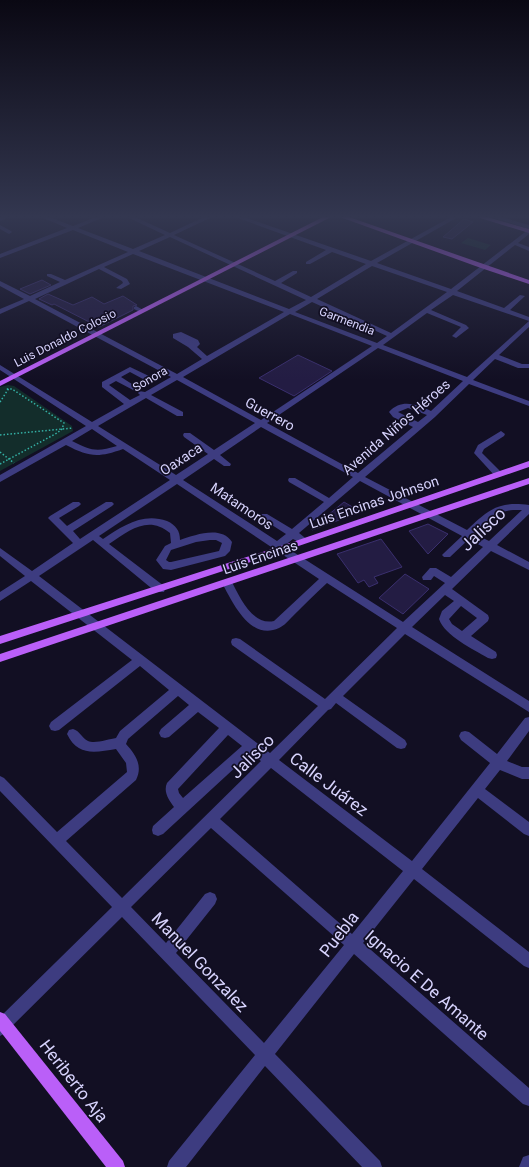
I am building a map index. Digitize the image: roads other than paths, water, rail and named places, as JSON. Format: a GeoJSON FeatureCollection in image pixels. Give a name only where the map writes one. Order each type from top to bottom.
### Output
{"type":"FeatureCollection","features":[{"type":"Feature","properties":{"kind":"main road","name":"Luis Donaldo Colosio"},"geometry":{"type":"LineString","coordinates":[[2,387],[15,376],[96,335],[139,310],[220,271]]}},
{"type":"Feature","properties":{"kind":"main road"},"geometry":{"type":"LineString","coordinates":[[497,271],[529,282]]}},
{"type":"Feature","properties":{"kind":"main road","name":"Luis Encinas Johnson"},"geometry":{"type":"LineString","coordinates":[[0,640],[82,615],[529,464]]}},
{"type":"Feature","properties":{"kind":"main road","name":"Luis Encinas"},"geometry":{"type":"LineString","coordinates":[[0,658],[529,481]]}},
{"type":"Feature","properties":{"kind":"main road","name":"Heriberto Aja"},"geometry":{"type":"LineString","coordinates":[[1,1024],[117,1167]]}},
{"type":"Feature","properties":{"kind":"street"},"geometry":{"type":"LineString","coordinates":[[0,312],[89,271]]}},
{"type":"Feature","properties":{"kind":"street"},"geometry":{"type":"LineString","coordinates":[[108,271],[125,280],[127,284],[119,288]]}},
{"type":"Feature","properties":{"kind":"street","name":"Garmendia"},"geometry":{"type":"LineString","coordinates":[[189,271],[529,404]]}},
{"type":"Feature","properties":{"kind":"street"},"geometry":{"type":"LineString","coordinates":[[250,271],[392,336]]}},
{"type":"Feature","properties":{"kind":"street","name":"Sonora"},"geometry":{"type":"LineString","coordinates":[[0,479],[291,312],[359,271]]}},
{"type":"Feature","properties":{"kind":"street"},"geometry":{"type":"LineString","coordinates":[[393,271],[529,319]]}},
{"type":"Feature","properties":{"kind":"street","name":"Oaxaca"},"geometry":{"type":"LineString","coordinates":[[0,597],[392,336],[477,271]]}},
{"type":"Feature","properties":{"kind":"street"},"geometry":{"type":"LineString","coordinates":[[276,283],[295,272]]}},
{"type":"Feature","properties":{"kind":"street"},"geometry":{"type":"LineString","coordinates":[[49,275],[65,282]]}},
{"type":"Feature","properties":{"kind":"street","name":"Guerrero"},"geometry":{"type":"LineString","coordinates":[[0,283],[177,377],[410,505],[529,566]]}},
{"type":"Feature","properties":{"kind":"street"},"geometry":{"type":"LineString","coordinates":[[504,311],[522,296]]}},
{"type":"Feature","properties":{"kind":"street"},"geometry":{"type":"LineString","coordinates":[[427,311],[464,326],[465,328],[456,336]]}},
{"type":"Feature","properties":{"kind":"street","name":"Avenida Niños Héroes"},"geometry":{"type":"LineString","coordinates":[[279,548],[293,534],[432,415],[529,323]]}},
{"type":"Feature","properties":{"kind":"street"},"geometry":{"type":"LineString","coordinates":[[193,348],[206,360]]}},
{"type":"Feature","properties":{"kind":"street"},"geometry":{"type":"LineString","coordinates":[[494,356],[521,366],[529,366]]}},
{"type":"Feature","properties":{"kind":"street","name":"Matamoros"},"geometry":{"type":"LineString","coordinates":[[0,367],[235,517],[296,559],[529,707]]}},
{"type":"Feature","properties":{"kind":"street"},"geometry":{"type":"LineString","coordinates":[[130,404],[105,385],[128,370],[133,370],[148,379],[135,389]]}},
{"type":"Feature","properties":{"kind":"street"},"geometry":{"type":"LineString","coordinates":[[115,378],[180,414]]}},
{"type":"Feature","properties":{"kind":"street"},"geometry":{"type":"LineString","coordinates":[[419,426],[396,415],[393,412],[400,406],[409,404],[432,415]]}},
{"type":"Feature","properties":{"kind":"street"},"geometry":{"type":"LineString","coordinates":[[498,474],[478,453],[481,447],[501,434]]}},
{"type":"Feature","properties":{"kind":"street"},"geometry":{"type":"LineString","coordinates":[[187,435],[227,464]]}},
{"type":"Feature","properties":{"kind":"street"},"geometry":{"type":"LineString","coordinates":[[66,441],[89,453],[102,454],[124,446]]}},
{"type":"Feature","properties":{"kind":"street"},"geometry":{"type":"LineString","coordinates":[[292,480],[330,502]]}},
{"type":"Feature","properties":{"kind":"street"},"geometry":{"type":"LineString","coordinates":[[76,504],[53,518],[79,543]]}},
{"type":"Feature","properties":{"kind":"street"},"geometry":{"type":"LineString","coordinates":[[66,531],[109,504]]}},
{"type":"Feature","properties":{"kind":"street"},"geometry":{"type":"LineString","coordinates":[[447,555],[496,509],[509,506],[527,514]]}},
{"type":"Feature","properties":{"kind":"street","name":"Jalisco"},"geometry":{"type":"LineString","coordinates":[[1,1024],[123,908],[405,627],[490,546],[527,514]]}},
{"type":"Feature","properties":{"kind":"street"},"geometry":{"type":"LineString","coordinates":[[264,516],[304,541]]}},
{"type":"Feature","properties":{"kind":"street"},"geometry":{"type":"LineString","coordinates":[[103,543],[130,525],[152,520],[159,522],[175,532],[176,545]]}},
{"type":"Feature","properties":{"kind":"street"},"geometry":{"type":"LineString","coordinates":[[92,535],[160,589]]}},
{"type":"Feature","properties":{"kind":"street"},"geometry":{"type":"LineString","coordinates":[[214,536],[225,539],[227,542],[226,551],[222,554],[166,566],[161,560],[162,556],[168,548],[176,545],[214,536]]}},
{"type":"Feature","properties":{"kind":"street","name":"Calle Juárez"},"geometry":{"type":"LineString","coordinates":[[0,551],[250,746],[413,869],[529,961]]}},
{"type":"Feature","properties":{"kind":"street"},"geometry":{"type":"LineString","coordinates":[[427,577],[433,571],[461,600],[484,618],[463,637]]}},
{"type":"Feature","properties":{"kind":"street"},"geometry":{"type":"LineString","coordinates":[[227,583],[249,618],[261,626],[270,628],[277,625],[326,578]]}},
{"type":"Feature","properties":{"kind":"street"},"geometry":{"type":"LineString","coordinates":[[461,600],[446,614],[444,619],[445,623],[463,637],[492,655]]}},
{"type":"Feature","properties":{"kind":"street"},"geometry":{"type":"LineString","coordinates":[[236,642],[327,706]]}},
{"type":"Feature","properties":{"kind":"street"},"geometry":{"type":"LineString","coordinates":[[55,726],[140,660]]}},
{"type":"Feature","properties":{"kind":"street"},"geometry":{"type":"LineString","coordinates":[[120,743],[124,735],[178,689]]}},
{"type":"Feature","properties":{"kind":"street"},"geometry":{"type":"LineString","coordinates":[[336,697],[401,744]]}},
{"type":"Feature","properties":{"kind":"street"},"geometry":{"type":"LineString","coordinates":[[166,733],[198,705]]}},
{"type":"Feature","properties":{"kind":"street","name":"Puebla"},"geometry":{"type":"LineString","coordinates":[[175,1167],[477,790],[529,722]]}},
{"type":"Feature","properties":{"kind":"street"},"geometry":{"type":"LineString","coordinates":[[183,807],[173,796],[171,787],[227,728]]}},
{"type":"Feature","properties":{"kind":"street"},"geometry":{"type":"LineString","coordinates":[[73,734],[86,746],[94,747],[120,743]]}},
{"type":"Feature","properties":{"kind":"street"},"geometry":{"type":"LineString","coordinates":[[465,736],[498,762],[522,774],[529,773]]}},
{"type":"Feature","properties":{"kind":"street"},"geometry":{"type":"LineString","coordinates":[[56,841],[132,776],[134,771],[133,761],[120,743]]}},
{"type":"Feature","properties":{"kind":"street"},"geometry":{"type":"LineString","coordinates":[[158,830],[250,746]]}},
{"type":"Feature","properties":{"kind":"street","name":"Manuel Gonzalez"},"geometry":{"type":"LineString","coordinates":[[0,782],[56,841],[266,1054],[374,1167]]}},
{"type":"Feature","properties":{"kind":"street"},"geometry":{"type":"LineString","coordinates":[[477,790],[529,830]]}},
{"type":"Feature","properties":{"kind":"street","name":"Ignacio E De Amante"},"geometry":{"type":"LineString","coordinates":[[211,820],[529,1098]]}},
{"type":"Feature","properties":{"kind":"street"},"geometry":{"type":"LineString","coordinates":[[167,954],[210,899]]}},
{"type":"Feature","properties":{"kind":"street"},"geometry":{"type":"LineString","coordinates":[[527,1167],[529,1163]]}}]}
